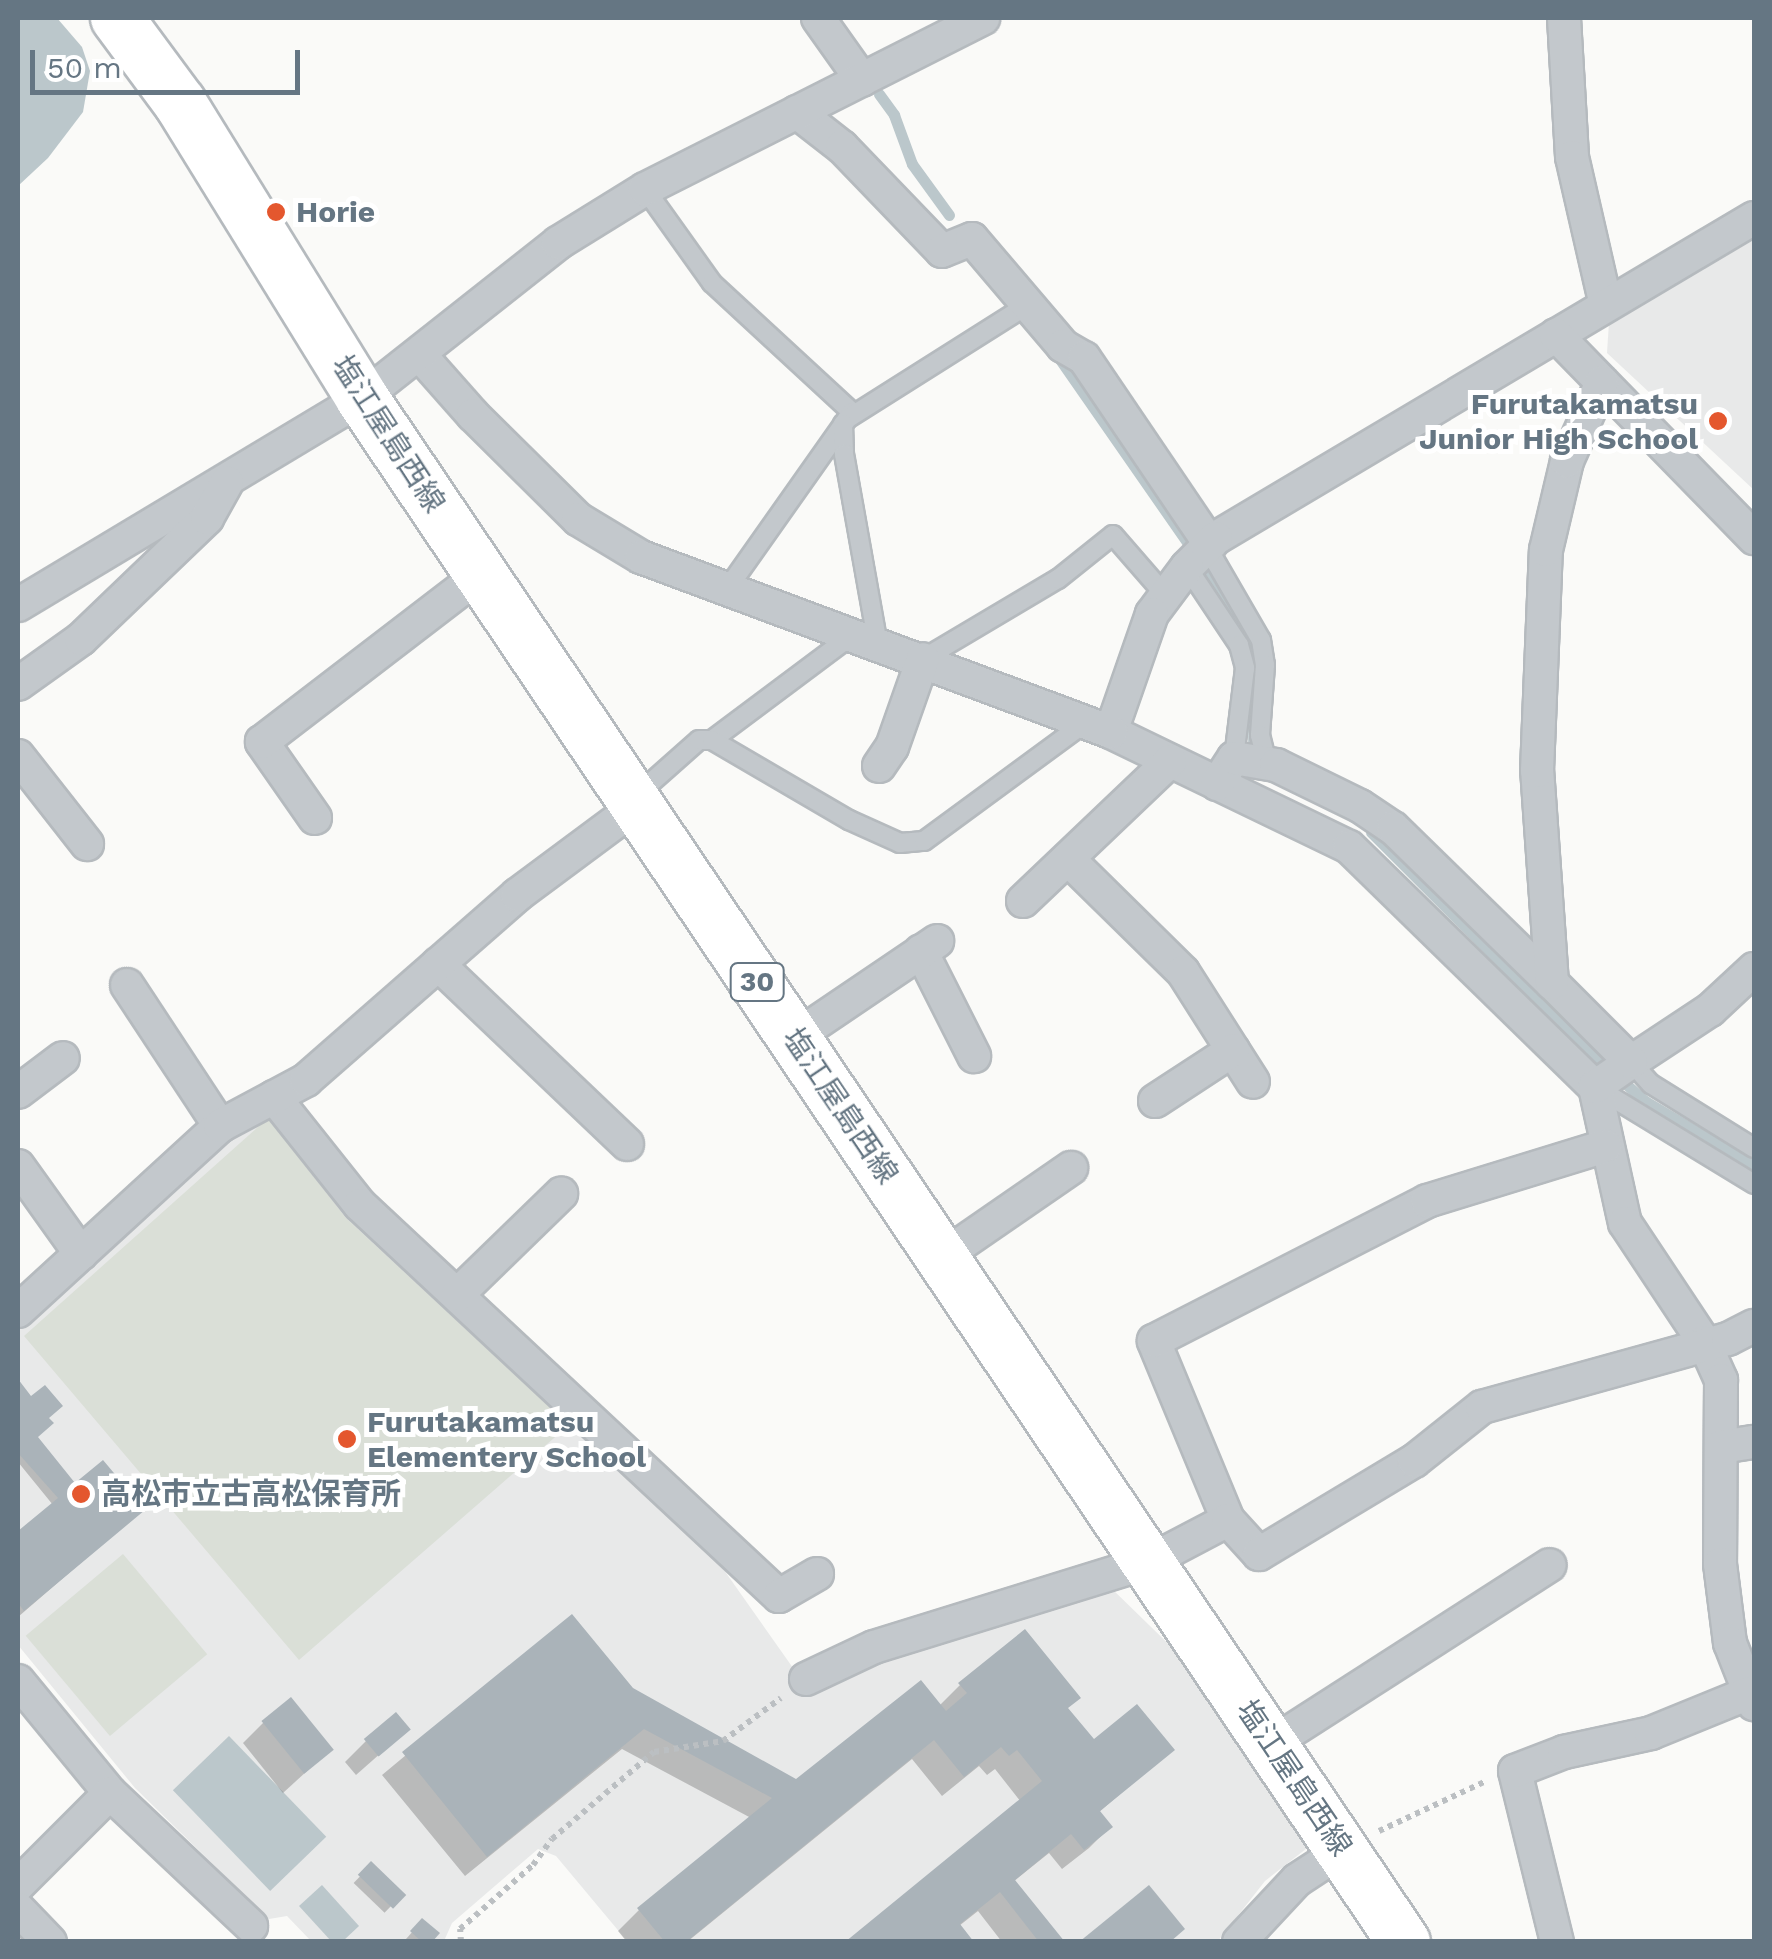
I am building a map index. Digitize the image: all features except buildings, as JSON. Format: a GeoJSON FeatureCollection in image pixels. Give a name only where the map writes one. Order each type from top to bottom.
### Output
{"type":"FeatureCollection","features":[{"type":"Feature","properties":{"kind":"main road","name":"塩江屋島西線"},"geometry":{"type":"LineString","coordinates":[[117,18],[180,103],[362,398],[1404,1942]]}},
{"type":"Feature","properties":{"kind":"street"},"geometry":{"type":"LineString","coordinates":[[818,18],[862,80]]}},
{"type":"Feature","properties":{"kind":"street"},"geometry":{"type":"LineString","coordinates":[[18,605],[362,398],[558,244],[645,188],[984,18]]}},
{"type":"Feature","properties":{"kind":"street"},"geometry":{"type":"LineString","coordinates":[[1564,18],[1572,156],[1606,306]]}},
{"type":"Feature","properties":{"kind":"street"},"geometry":{"type":"LineString","coordinates":[[797,112],[842,147],[942,251],[972,239],[1062,346],[1084,358],[1201,553]]}},
{"type":"Feature","properties":{"kind":"street"},"geometry":{"type":"LineString","coordinates":[[1098,727],[1152,614],[1201,553],[1754,218]]}},
{"type":"Feature","properties":{"kind":"street"},"geometry":{"type":"LineString","coordinates":[[1556,335],[1754,538]]}},
{"type":"Feature","properties":{"kind":"street"},"geometry":{"type":"LineString","coordinates":[[419,354],[473,415],[578,519],[641,557],[725,592],[924,659],[1098,727],[1170,761],[1240,767],[1360,806],[1393,828],[1552,984],[1613,1074],[1606,1146],[1625,1223],[1704,1342],[1721,1380],[1720,1564],[1730,1643],[1751,1699],[1651,1733],[1564,1752],[1515,1771],[1557,1942]]}},
{"type":"Feature","properties":{"kind":"street"},"geometry":{"type":"LineString","coordinates":[[1552,984],[1537,771],[1546,550],[1568,461],[1602,382]]}},
{"type":"Feature","properties":{"kind":"street"},"geometry":{"type":"LineString","coordinates":[[18,684],[81,639],[207,518],[229,478]]}},
{"type":"Feature","properties":{"kind":"street"},"geometry":{"type":"LineString","coordinates":[[315,818],[262,742],[481,574]]}},
{"type":"Feature","properties":{"kind":"street"},"geometry":{"type":"LineString","coordinates":[[879,766],[892,746],[924,659]]}},
{"type":"Feature","properties":{"kind":"street"},"geometry":{"type":"LineString","coordinates":[[18,756],[87,844]]}},
{"type":"Feature","properties":{"kind":"street"},"geometry":{"type":"LineString","coordinates":[[1023,901],[1170,761]]}},
{"type":"Feature","properties":{"kind":"street"},"geometry":{"type":"LineString","coordinates":[[1240,767],[1349,847],[1613,1074]]}},
{"type":"Feature","properties":{"kind":"street"},"geometry":{"type":"LineString","coordinates":[[18,1311],[220,1126],[306,1080],[517,894],[635,802]]}},
{"type":"Feature","properties":{"kind":"street"},"geometry":{"type":"LineString","coordinates":[[1068,859],[1183,972],[1253,1082]]}},
{"type":"Feature","properties":{"kind":"street"},"geometry":{"type":"LineString","coordinates":[[794,1038],[929,946],[974,1056]]}},
{"type":"Feature","properties":{"kind":"street"},"geometry":{"type":"LineString","coordinates":[[438,964],[627,1144]]}},
{"type":"Feature","properties":{"kind":"street"},"geometry":{"type":"LineString","coordinates":[[1613,1074],[1710,1010],[1754,969]]}},
{"type":"Feature","properties":{"kind":"street"},"geometry":{"type":"LineString","coordinates":[[127,985],[220,1126]]}},
{"type":"Feature","properties":{"kind":"street"},"geometry":{"type":"LineString","coordinates":[[1155,1101],[1233,1050]]}},
{"type":"Feature","properties":{"kind":"street"},"geometry":{"type":"LineString","coordinates":[[18,1092],[63,1058]]}},
{"type":"Feature","properties":{"kind":"street"},"geometry":{"type":"LineString","coordinates":[[274,1097],[360,1204],[779,1596],[817,1574]]}},
{"type":"Feature","properties":{"kind":"street"},"geometry":{"type":"LineString","coordinates":[[1606,1146],[1427,1201],[1154,1341],[1228,1520],[1259,1554],[1414,1461],[1482,1407],[1704,1342],[1728,1339],[1754,1326]]}},
{"type":"Feature","properties":{"kind":"street"},"geometry":{"type":"LineString","coordinates":[[18,1166],[80,1254]]}},
{"type":"Feature","properties":{"kind":"street"},"geometry":{"type":"LineString","coordinates":[[942,1257],[1070,1168]]}},
{"type":"Feature","properties":{"kind":"street"},"geometry":{"type":"LineString","coordinates":[[458,1294],[562,1194]]}},
{"type":"Feature","properties":{"kind":"street"},"geometry":{"type":"LineString","coordinates":[[1721,1447],[1754,1442]]}},
{"type":"Feature","properties":{"kind":"street"},"geometry":{"type":"LineString","coordinates":[[806,1679],[874,1647],[1148,1562],[1228,1520]]}},
{"type":"Feature","properties":{"kind":"street"},"geometry":{"type":"LineString","coordinates":[[1271,1744],[1550,1564]]}},
{"type":"Feature","properties":{"kind":"street"},"geometry":{"type":"LineString","coordinates":[[18,1681],[110,1793],[253,1936]]}},
{"type":"Feature","properties":{"kind":"street"},"geometry":{"type":"LineString","coordinates":[[18,1884],[110,1793]]}},
{"type":"Feature","properties":{"kind":"street"},"geometry":{"type":"LineString","coordinates":[[1240,1942],[1297,1880],[1343,1850]]}},
{"type":"Feature","properties":{"kind":"street"},"geometry":{"type":"LineString","coordinates":[[18,1908],[50,1942]]}},
{"type":"Feature","properties":{"kind":"lane"},"geometry":{"type":"LineString","coordinates":[[645,188],[712,283],[852,412],[725,592]]}},
{"type":"Feature","properties":{"kind":"lane"},"geometry":{"type":"LineString","coordinates":[[845,421],[1030,304]]}},
{"type":"Feature","properties":{"kind":"lane"},"geometry":{"type":"LineString","coordinates":[[712,740],[865,640],[844,454],[845,421]]}},
{"type":"Feature","properties":{"kind":"lane"},"geometry":{"type":"LineString","coordinates":[[924,659],[1058,579],[1113,535],[1166,596]]}},
{"type":"Feature","properties":{"kind":"lane"},"geometry":{"type":"LineString","coordinates":[[1201,553],[1240,645],[1245,668],[1240,767]]}},
{"type":"Feature","properties":{"kind":"lane"},"geometry":{"type":"LineString","coordinates":[[1201,553],[1261,640],[1265,664],[1260,735],[1240,767]]}},
{"type":"Feature","properties":{"kind":"lane"},"geometry":{"type":"LineString","coordinates":[[635,802],[699,740],[712,740],[849,820],[900,843],[924,841],[1098,727]]}},
{"type":"Feature","properties":{"kind":"lane"},"geometry":{"type":"LineString","coordinates":[[1613,1074],[1651,1084],[1754,1148]]}},
{"type":"Feature","properties":{"kind":"lane"},"geometry":{"type":"LineString","coordinates":[[1613,1074],[1754,1184]]}},
{"type":"Feature","properties":{"kind":"path"},"geometry":{"type":"LineString","coordinates":[[461,1942],[460,1929],[533,1865],[552,1840],[654,1752],[723,1741],[806,1679]]}},
{"type":"Feature","properties":{"kind":"path"},"geometry":{"type":"LineString","coordinates":[[1343,1850],[1441,1799],[1515,1771]]}},
{"type":"Feature","properties":{"kind":"shaded area"},"geometry":{"type":"Polygon","coordinates":[[[18,18],[57,18],[82,47],[90,71],[83,112],[48,158],[18,186],[18,18]]]}},
{"type":"Feature","properties":{"kind":"shaded area","name":"Furutakamatsu Junior High School"},"geometry":{"type":"Polygon","coordinates":[[[1754,236],[1754,490],[1607,353],[1609,322],[1754,236]]]}},
{"type":"Feature","properties":{"kind":"shaded area","name":"Furutakamatsu Elementery School"},"geometry":{"type":"Polygon","coordinates":[[[267,1109],[700,1536],[810,1692],[873,1662],[1108,1585],[1188,1663],[1311,1845],[1265,1881],[1218,1941],[627,1941],[556,1856],[538,1849],[452,1923],[444,1941],[311,1941],[287,1916],[269,1919],[135,1788],[18,1645],[18,1327],[267,1109]]]}},
{"type":"Feature","properties":{"kind":"shaded area"},"geometry":{"type":"Polygon","coordinates":[[[268,1118],[346,1218],[569,1425],[299,1660],[24,1336],[268,1118]]]}},
{"type":"Feature","properties":{"kind":"shaded area"},"geometry":{"type":"Polygon","coordinates":[[[123,1554],[207,1654],[110,1736],[26,1636],[123,1554]]]}},
{"type":"Feature","properties":{"kind":"shaded area"},"geometry":{"type":"Polygon","coordinates":[[[229,1736],[326,1837],[270,1891],[173,1790],[229,1736]]]}},
{"type":"Feature","properties":{"kind":"shaded area"},"geometry":{"type":"Polygon","coordinates":[[[322,1885],[359,1926],[343,1941],[331,1941],[299,1906],[322,1885]]]}},
{"type":"Feature","properties":{"kind":"waterway"},"geometry":{"type":"LineString","coordinates":[[879,94],[894,115],[912,164],[949,215]]}},
{"type":"Feature","properties":{"kind":"waterway"},"geometry":{"type":"LineString","coordinates":[[1057,355],[1207,571],[1247,640],[1254,663],[1253,758]]}},
{"type":"Feature","properties":{"kind":"waterway"},"geometry":{"type":"LineString","coordinates":[[1371,832],[1592,1054],[1645,1101],[1754,1166]]}},
{"type":"Feature","properties":{"kind":"place","name":"Horie"},"geometry":{"type":"Point","coordinates":[276,212]}},
{"type":"Feature","properties":{"kind":"place","name":"Furutakamatsu Junior High School"},"geometry":{"type":"Point","coordinates":[1718,421]}},
{"type":"Feature","properties":{"kind":"place","name":"Furutakamatsu Elementery School"},"geometry":{"type":"Point","coordinates":[347,1439]}},
{"type":"Feature","properties":{"kind":"place","name":"高松市立古高松保育所"},"geometry":{"type":"Point","coordinates":[81,1494]}}]}
